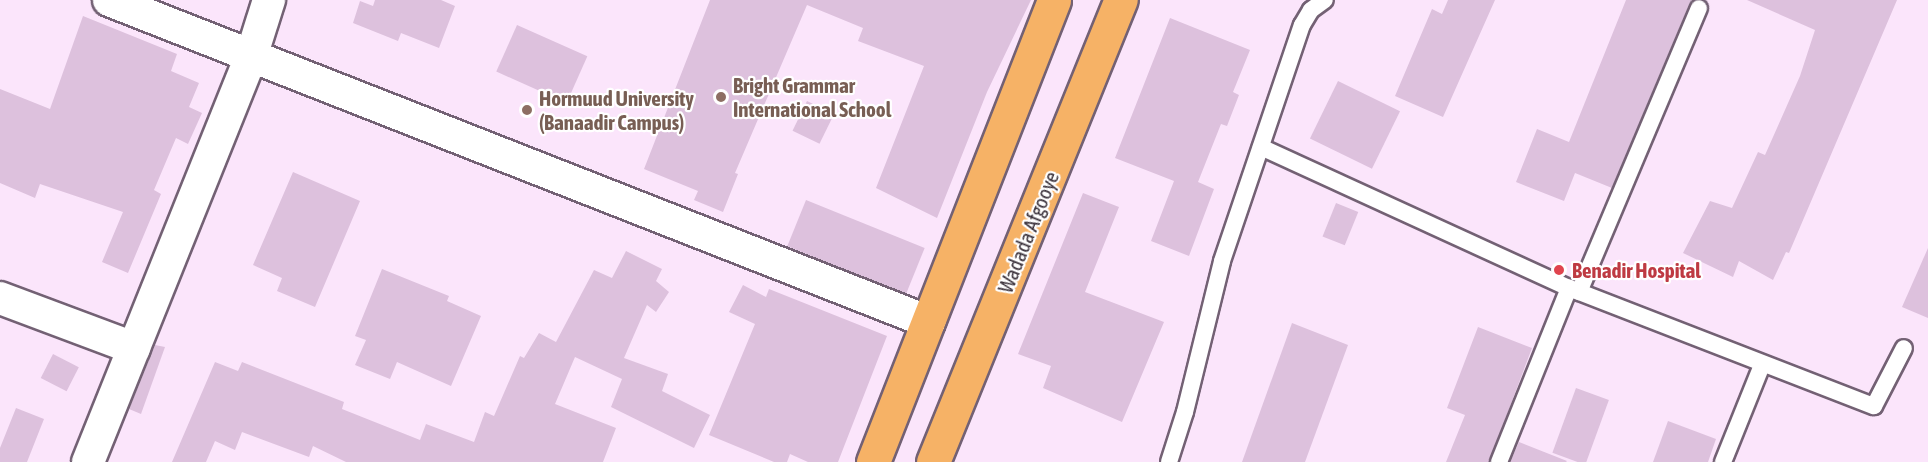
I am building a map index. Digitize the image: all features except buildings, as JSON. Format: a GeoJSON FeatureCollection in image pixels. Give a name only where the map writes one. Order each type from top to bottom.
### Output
{"type":"FeatureCollection","features":[{"type":"Feature","properties":{"kind":"highway"},"geometry":{"type":"LineString","coordinates":[[873,462],[1054,0]]}},
{"type":"Feature","properties":{"kind":"highway","name":"Wadada Afgooye"},"geometry":{"type":"LineString","coordinates":[[933,462],[1120,0]]}},
{"type":"Feature","properties":{"kind":"street"},"geometry":{"type":"LineString","coordinates":[[109,0],[929,322]]}},
{"type":"Feature","properties":{"kind":"street"},"geometry":{"type":"LineString","coordinates":[[88,462],[251,57],[269,0]]}},
{"type":"Feature","properties":{"kind":"street"},"geometry":{"type":"LineString","coordinates":[[0,298],[134,348]]}},
{"type":"Feature","properties":{"kind":"lane"},"geometry":{"type":"LineString","coordinates":[[1302,25],[1304,0]]}},
{"type":"Feature","properties":{"kind":"lane"},"geometry":{"type":"LineString","coordinates":[[1169,462],[1221,261],[1302,25],[1311,10],[1324,0]]}},
{"type":"Feature","properties":{"kind":"lane"},"geometry":{"type":"LineString","coordinates":[[1499,462],[1699,8]]}},
{"type":"Feature","properties":{"kind":"lane"},"geometry":{"type":"LineString","coordinates":[[1261,147],[1574,290],[1762,365],[1874,406],[1904,348]]}},
{"type":"Feature","properties":{"kind":"lane"},"geometry":{"type":"LineString","coordinates":[[1723,462],[1762,365]]}},
{"type":"Feature","properties":{"kind":"place","name":"Bright Grammar International School"},"geometry":{"type":"Point","coordinates":[721,97]}},
{"type":"Feature","properties":{"kind":"place","name":"Hormuud University (Banaadir Campus)"},"geometry":{"type":"Point","coordinates":[527,110]}},
{"type":"Feature","properties":{"kind":"place","name":"Benadir Hospital"},"geometry":{"type":"Point","coordinates":[1559,270]}}]}
